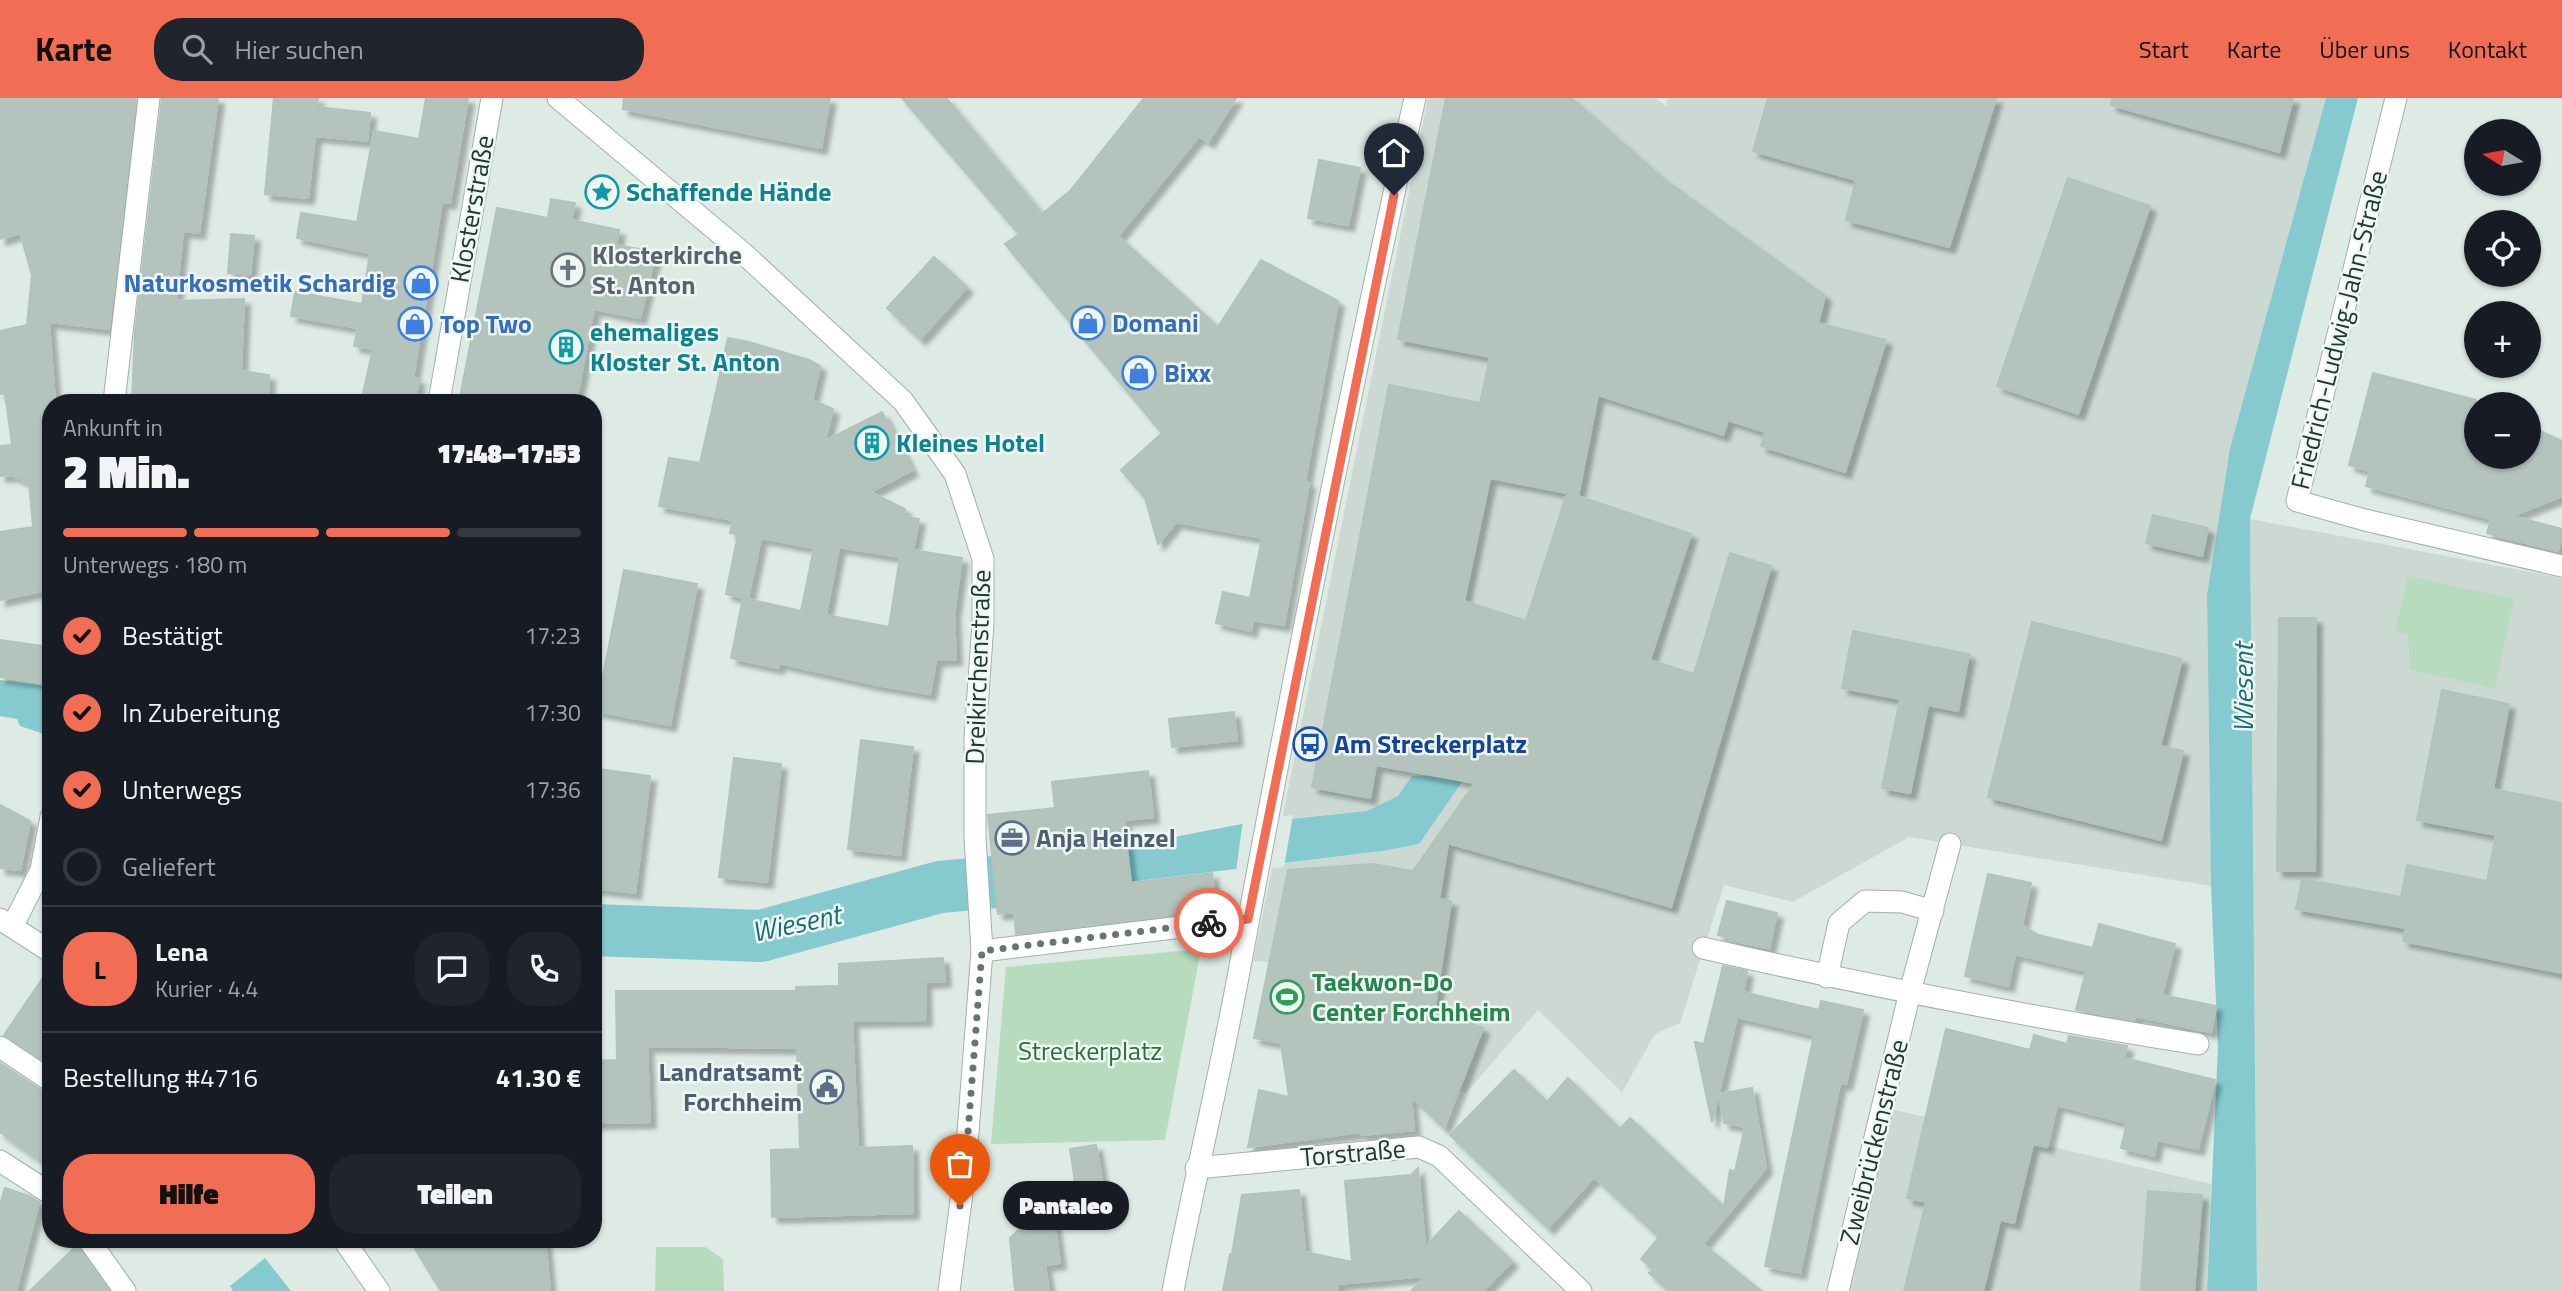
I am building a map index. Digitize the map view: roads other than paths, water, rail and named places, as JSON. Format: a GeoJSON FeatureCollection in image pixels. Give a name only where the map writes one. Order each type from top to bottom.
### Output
{"type":"FeatureCollection","features":[{"type":"Feature","properties":{"kind":"street"},"geometry":{"type":"LineString","coordinates":[[115,394],[149,98]]}},
{"type":"Feature","properties":{"kind":"street","name":"Klosterstraße"},"geometry":{"type":"LineString","coordinates":[[440,394],[492,98]]}},
{"type":"Feature","properties":{"kind":"street","name":"Dreikirchenstraße"},"geometry":{"type":"LineString","coordinates":[[558,98],[749,258],[903,401],[955,474],[983,559],[975,737],[975,838],[982,951]]}},
{"type":"Feature","properties":{"kind":"street"},"geometry":{"type":"LineString","coordinates":[[1173,1291],[1377,270],[1415,98]]}},
{"type":"Feature","properties":{"kind":"street","name":"Friedrich-Ludwig-Jahn-Straße"},"geometry":{"type":"LineString","coordinates":[[2396,98],[2297,501],[2365,520],[2562,566]]}},
{"type":"Feature","properties":{"kind":"street","name":"Zweibrückenstraße"},"geometry":{"type":"LineString","coordinates":[[1838,1291],[1910,992],[1950,844]]}},
{"type":"Feature","properties":{"kind":"street"},"geometry":{"type":"LineString","coordinates":[[42,865],[6,922],[42,946]]}},
{"type":"Feature","properties":{"kind":"street"},"geometry":{"type":"LineString","coordinates":[[1827,977],[1839,923],[1866,901],[1902,902],[1933,911]]}},
{"type":"Feature","properties":{"kind":"street"},"geometry":{"type":"LineString","coordinates":[[949,1291],[963,1181],[982,951],[1248,919]]}},
{"type":"Feature","properties":{"kind":"street"},"geometry":{"type":"LineString","coordinates":[[1703,948],[1827,977],[2080,1025],[2198,1044]]}},
{"type":"Feature","properties":{"kind":"street"},"geometry":{"type":"LineString","coordinates":[[0,1046],[42,1075]]}},
{"type":"Feature","properties":{"kind":"street","name":"Torstraße"},"geometry":{"type":"LineString","coordinates":[[1196,1168],[1419,1147],[1439,1156],[1581,1291]]}},
{"type":"Feature","properties":{"kind":"street"},"geometry":{"type":"LineString","coordinates":[[0,1161],[42,1188]]}},
{"type":"Feature","properties":{"kind":"street"},"geometry":{"type":"LineString","coordinates":[[94,1248],[125,1291]]}},
{"type":"Feature","properties":{"kind":"street"},"geometry":{"type":"LineString","coordinates":[[350,1248],[379,1291]]}},
{"type":"Feature","properties":{"kind":"water"},"geometry":{"type":"Polygon","coordinates":[[[2326,98],[2358,98],[2250,519],[2257,1291],[2207,1291],[2218,1047],[2211,886],[2207,595],[2230,448],[2326,98]]]}},
{"type":"Feature","properties":{"kind":"water"},"geometry":{"type":"Polygon","coordinates":[[[0,680],[42,686],[42,733],[20,726],[17,719],[0,716],[0,680]]]}},
{"type":"Feature","properties":{"kind":"water"},"geometry":{"type":"Polygon","coordinates":[[[1448,775],[1462,782],[1419,844],[1382,851],[1089,887],[1085,850],[1127,846],[1242,824],[1367,811],[1398,796],[1412,776],[1448,775]]]}},
{"type":"Feature","properties":{"kind":"water"},"geometry":{"type":"Polygon","coordinates":[[[265,1258],[291,1291],[233,1291],[230,1286],[265,1258]]]}},
{"type":"Feature","properties":{"kind":"waterway","name":"Wiesent"},"geometry":{"type":"LineString","coordinates":[[602,930],[761,936],[940,887],[995,882]]}},
{"type":"Feature","properties":{"kind":"place","name":"Schaffende Hände"},"geometry":{"type":"Point","coordinates":[602,192]}},
{"type":"Feature","properties":{"kind":"place","name":"Klosterkirche St. Anton"},"geometry":{"type":"Point","coordinates":[568,270]}},
{"type":"Feature","properties":{"kind":"place","name":"Naturkosmetik Schardig"},"geometry":{"type":"Point","coordinates":[421,283]}},
{"type":"Feature","properties":{"kind":"place","name":"Domani"},"geometry":{"type":"Point","coordinates":[1088,323]}},
{"type":"Feature","properties":{"kind":"place","name":"Top Two"},"geometry":{"type":"Point","coordinates":[415,324]}},
{"type":"Feature","properties":{"kind":"place","name":"ehemaliges Kloster St. Anton"},"geometry":{"type":"Point","coordinates":[566,347]}},
{"type":"Feature","properties":{"kind":"place","name":"Bixx"},"geometry":{"type":"Point","coordinates":[1139,373]}},
{"type":"Feature","properties":{"kind":"place","name":"Kleines Hotel"},"geometry":{"type":"Point","coordinates":[872,443]}},
{"type":"Feature","properties":{"kind":"place","name":"Am Streckerplatz"},"geometry":{"type":"Point","coordinates":[1310,744]}},
{"type":"Feature","properties":{"kind":"place","name":"Anja Heinzel"},"geometry":{"type":"Point","coordinates":[1012,838]}},
{"type":"Feature","properties":{"kind":"place","name":"Taekwon-Do Center Forchheim"},"geometry":{"type":"Point","coordinates":[1287,997]}},
{"type":"Feature","properties":{"kind":"place","name":"Landratsamt Forchheim"},"geometry":{"type":"Point","coordinates":[827,1087]}},
{"type":"Feature","properties":{"kind":"place","name":"Pantaleo"},"geometry":{"type":"Point","coordinates":[960,1206]}},
{"type":"Feature","properties":{"kind":"park label","name":"Streckerplatz"},"geometry":{"type":"Point","coordinates":[1090,1051]}}]}
